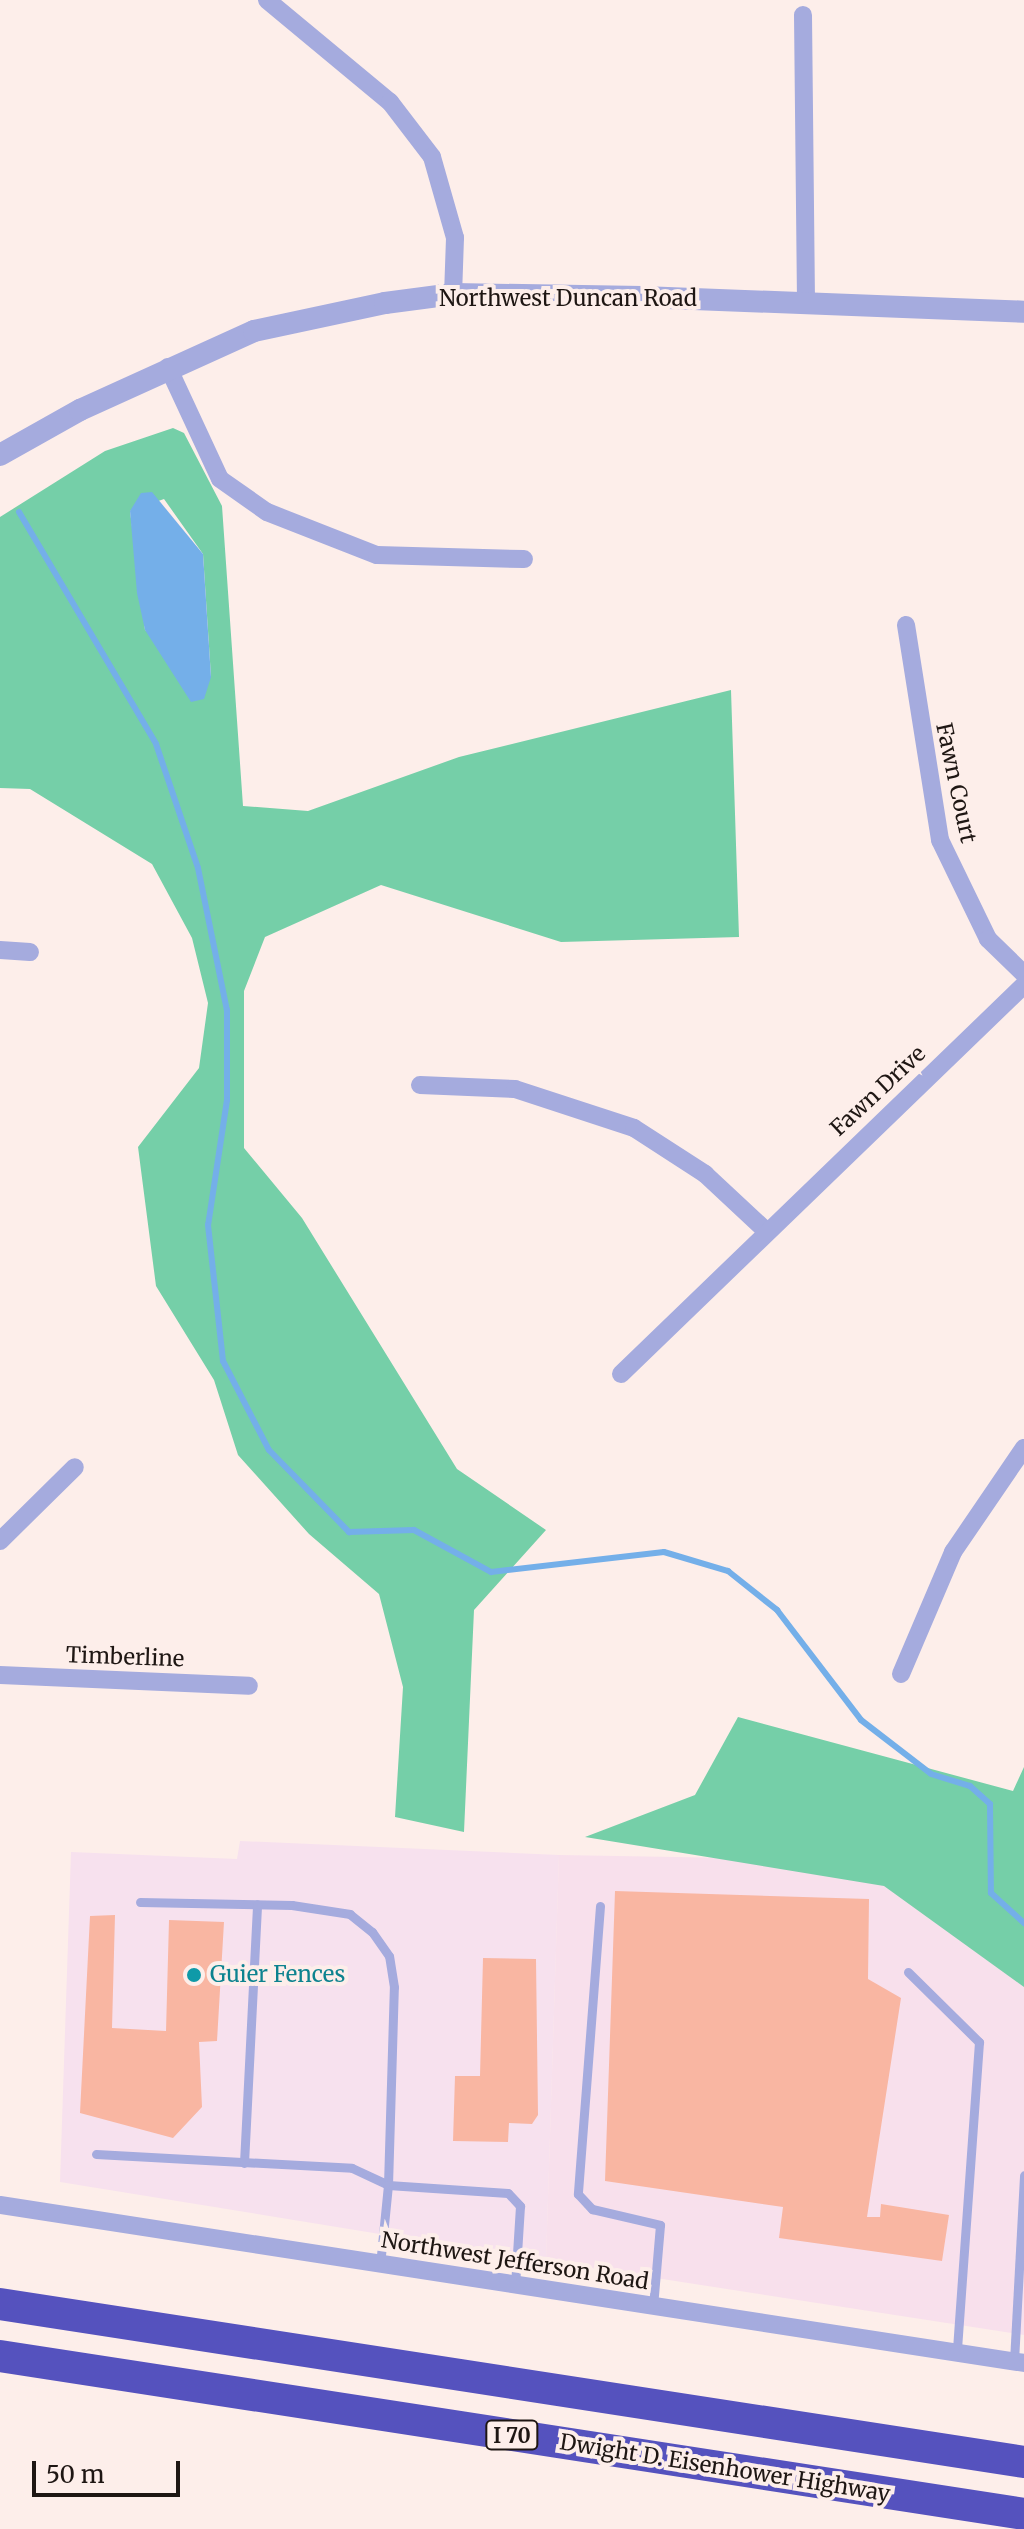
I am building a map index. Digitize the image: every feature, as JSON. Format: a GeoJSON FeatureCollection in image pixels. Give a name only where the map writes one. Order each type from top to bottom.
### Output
{"type":"FeatureCollection","features":[{"type":"Feature","properties":{"kind":"highway","name":"I 70"},"geometry":{"type":"LineString","coordinates":[[0,2304],[1024,2462]]}},
{"type":"Feature","properties":{"kind":"highway","name":"Dwight D. Eisenhower Highway"},"geometry":{"type":"LineString","coordinates":[[0,2356],[1024,2514]]}},
{"type":"Feature","properties":{"kind":"street"},"geometry":{"type":"LineString","coordinates":[[267,0],[390,102],[432,157],[455,238],[453,294]]}},
{"type":"Feature","properties":{"kind":"street"},"geometry":{"type":"LineString","coordinates":[[803,15],[806,304]]}},
{"type":"Feature","properties":{"kind":"street","name":"Northwest Duncan Road"},"geometry":{"type":"LineString","coordinates":[[0,455],[168,367],[254,331],[453,294],[1024,312]]}},
{"type":"Feature","properties":{"kind":"street"},"geometry":{"type":"LineString","coordinates":[[168,367],[220,479],[267,512],[377,555],[524,559]]}},
{"type":"Feature","properties":{"kind":"street","name":"Fawn Court"},"geometry":{"type":"LineString","coordinates":[[906,625],[940,840],[981,928],[1024,974]]}},
{"type":"Feature","properties":{"kind":"street"},"geometry":{"type":"LineString","coordinates":[[0,950],[30,952]]}},
{"type":"Feature","properties":{"kind":"street","name":"Fawn Drive"},"geometry":{"type":"LineString","coordinates":[[621,1374],[765,1230],[1024,985]]}},
{"type":"Feature","properties":{"kind":"street"},"geometry":{"type":"LineString","coordinates":[[420,1085],[515,1089],[634,1128],[705,1174],[765,1230]]}},
{"type":"Feature","properties":{"kind":"street"},"geometry":{"type":"LineString","coordinates":[[901,1674],[953,1552],[1024,1448]]}},
{"type":"Feature","properties":{"kind":"street"},"geometry":{"type":"LineString","coordinates":[[0,1541],[75,1467]]}},
{"type":"Feature","properties":{"kind":"street","name":"Timberline"},"geometry":{"type":"LineString","coordinates":[[0,1675],[249,1686]]}},
{"type":"Feature","properties":{"kind":"street","name":"Northwest Jefferson Road"},"geometry":{"type":"LineString","coordinates":[[0,2205],[1019,2362]]}},
{"type":"Feature","properties":{"kind":"lane"},"geometry":{"type":"LineString","coordinates":[[140,1902],[257,1904],[350,1914],[389,1956],[388,2185],[380,2265]]}},
{"type":"Feature","properties":{"kind":"lane"},"geometry":{"type":"LineString","coordinates":[[244,2163],[257,1904]]}},
{"type":"Feature","properties":{"kind":"lane"},"geometry":{"type":"LineString","coordinates":[[600,1906],[578,2194],[592,2209],[660,2225],[653,2306]]}},
{"type":"Feature","properties":{"kind":"lane"},"geometry":{"type":"LineString","coordinates":[[908,1972],[979,2042],[957,2352]]}},
{"type":"Feature","properties":{"kind":"lane"},"geometry":{"type":"LineString","coordinates":[[96,2154],[352,2168],[388,2185],[515,2196],[515,2285]]}},
{"type":"Feature","properties":{"kind":"lane"},"geometry":{"type":"LineString","coordinates":[[1019,2362],[1024,2175]]}},
{"type":"Feature","properties":{"kind":"shaded area"},"geometry":{"type":"Polygon","coordinates":[[[240,1841],[559,1855],[546,2261],[60,2182],[71,1852],[237,1859],[240,1841]]]}},
{"type":"Feature","properties":{"kind":"shaded area"},"geometry":{"type":"Polygon","coordinates":[[[559,1855],[1024,1863],[1024,2335],[546,2261],[559,1855]]]}},
{"type":"Feature","properties":{"kind":"green space"},"geometry":{"type":"Polygon","coordinates":[[[173,428],[184,433],[222,506],[243,806],[308,811],[459,757],[731,690],[739,937],[561,942],[381,885],[265,937],[244,991],[244,1148],[302,1218],[457,1469],[546,1530],[474,1610],[464,1832],[395,1817],[403,1687],[379,1594],[309,1534],[238,1455],[214,1380],[156,1286],[138,1147],[199,1068],[208,1003],[192,938],[152,864],[30,789],[0,788],[0,517],[105,451],[173,428]],[[164,499],[130,511],[145,630],[211,677],[203,554],[164,499]]]}},
{"type":"Feature","properties":{"kind":"green space"},"geometry":{"type":"Polygon","coordinates":[[[738,1717],[1013,1791],[1024,1767],[1024,1987],[884,1886],[585,1837],[695,1795],[738,1717]]]}},
{"type":"Feature","properties":{"kind":"water"},"geometry":{"type":"Polygon","coordinates":[[[152,492],[203,554],[211,677],[204,699],[191,702],[145,630],[137,593],[130,511],[141,493],[152,492]]]}},
{"type":"Feature","properties":{"kind":"building"},"geometry":{"type":"Polygon","coordinates":[[[615,1891],[869,1899],[868,1979],[901,1998],[867,2217],[880,2217],[881,2204],[949,2215],[942,2261],[779,2238],[783,2207],[605,2181],[615,1891]]]}},
{"type":"Feature","properties":{"kind":"building","name":"Guier Fences"},"geometry":{"type":"Polygon","coordinates":[[[115,1915],[112,2028],[166,2031],[169,1920],[224,1922],[217,2041],[199,2042],[202,2107],[173,2138],[80,2113],[90,1916],[115,1915]]]}},
{"type":"Feature","properties":{"kind":"building"},"geometry":{"type":"Polygon","coordinates":[[[483,1958],[536,1959],[538,2115],[532,2124],[509,2123],[508,2142],[453,2141],[455,2076],[480,2076],[483,1958]]]}},
{"type":"Feature","properties":{"kind":"waterway"},"geometry":{"type":"LineString","coordinates":[[19,512],[156,744],[198,868],[227,1010],[227,1100],[208,1225],[223,1361],[269,1450],[349,1532],[414,1530],[491,1572],[664,1552],[728,1571],[777,1610],[861,1720],[931,1774],[970,1786],[990,1804],[991,1893],[1024,1923]]}},
{"type":"Feature","properties":{"kind":"place","name":"Guier Fences"},"geometry":{"type":"Point","coordinates":[194,1975]}}]}
